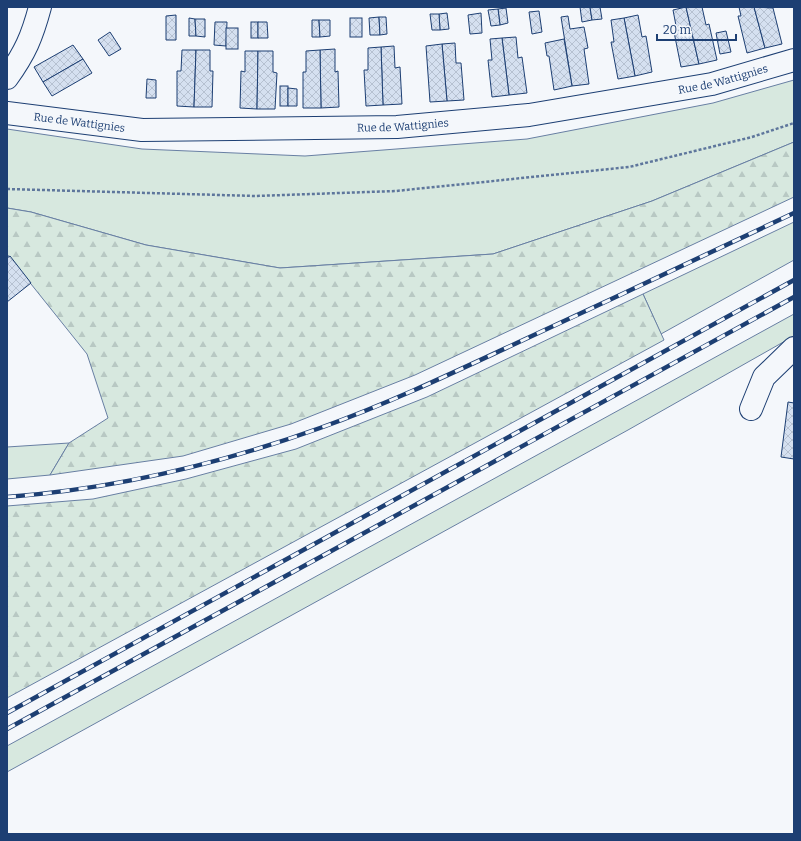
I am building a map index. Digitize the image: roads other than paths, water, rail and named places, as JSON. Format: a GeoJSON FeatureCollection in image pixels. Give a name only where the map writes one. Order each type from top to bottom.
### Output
{"type":"FeatureCollection","features":[{"type":"Feature","properties":{"kind":"street"},"geometry":{"type":"LineString","coordinates":[[7,78],[22,57],[33,31],[40,7]]}},
{"type":"Feature","properties":{"kind":"street","name":"Rue de Wattignies"},"geometry":{"type":"LineString","coordinates":[[7,113],[142,130],[397,127],[529,116],[712,84],[794,60]]}},
{"type":"Feature","properties":{"kind":"street"},"geometry":{"type":"LineString","coordinates":[[751,409],[764,377],[794,348]]}},
{"type":"Feature","properties":{"kind":"railway"},"geometry":{"type":"LineString","coordinates":[[7,497],[87,488],[166,473],[244,453],[320,428],[401,396],[454,372],[794,213]]}},
{"type":"Feature","properties":{"kind":"railway"},"geometry":{"type":"LineString","coordinates":[[7,713],[794,280]]}},
{"type":"Feature","properties":{"kind":"railway"},"geometry":{"type":"LineString","coordinates":[[7,729],[794,297]]}}]}
